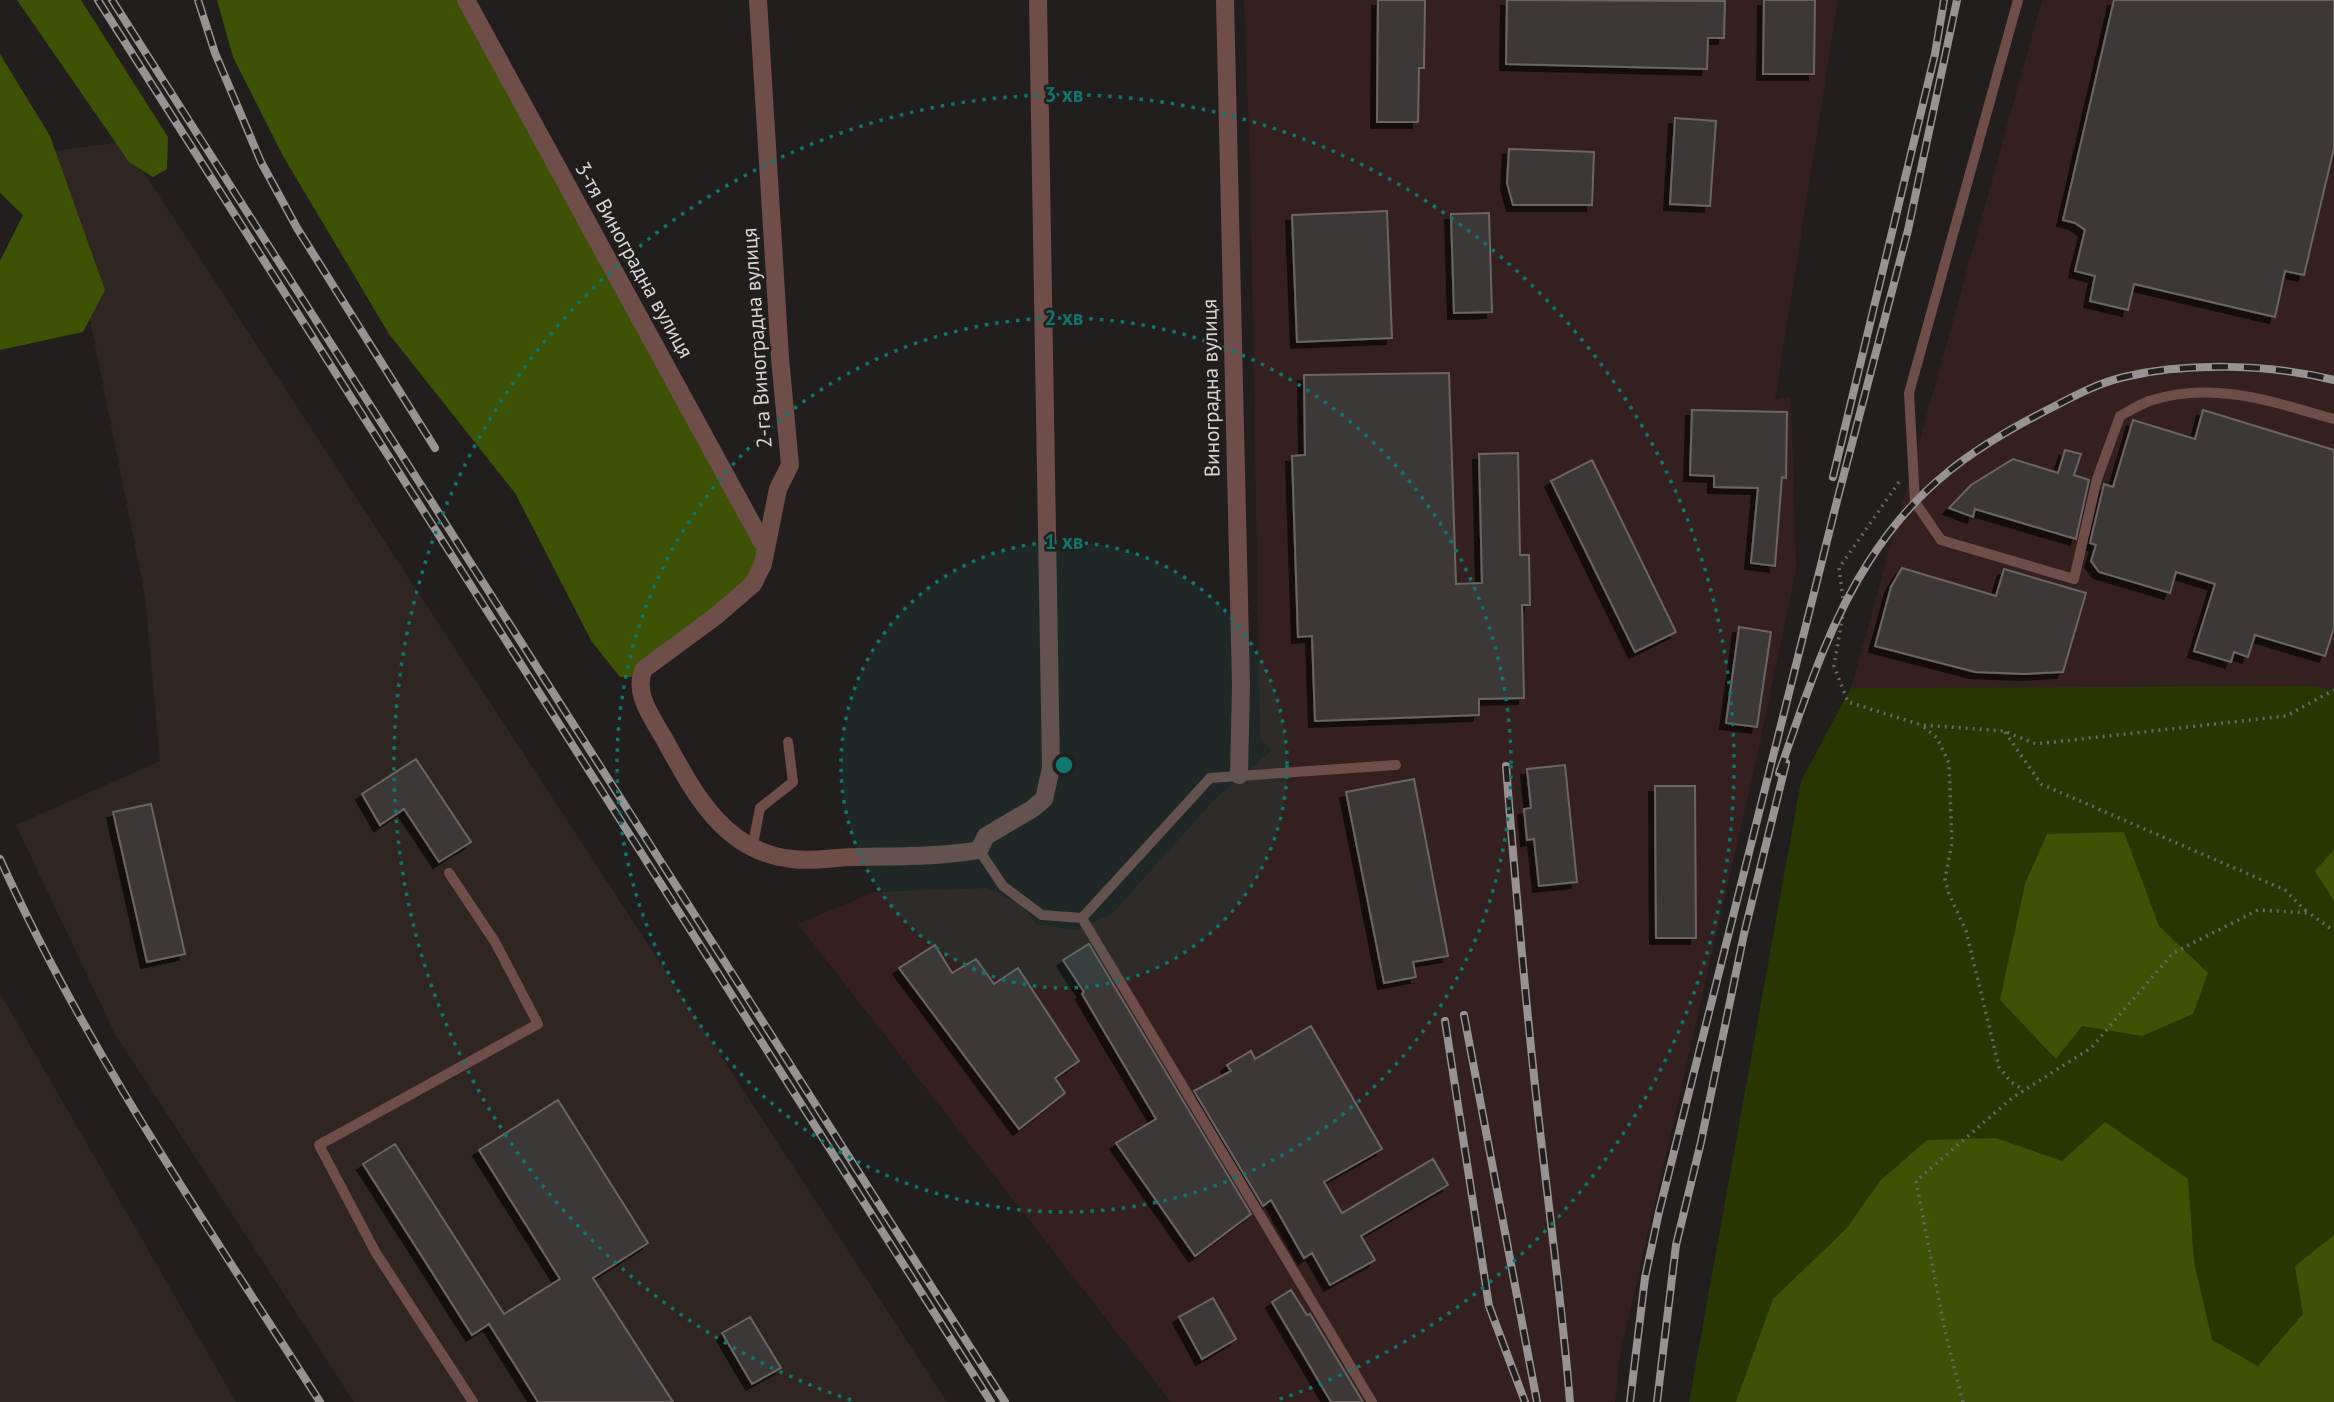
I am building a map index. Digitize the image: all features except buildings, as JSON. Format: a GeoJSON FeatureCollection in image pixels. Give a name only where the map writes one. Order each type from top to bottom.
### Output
{"type":"FeatureCollection","features":[{"type":"Feature","properties":{"kind":"street","name":"3-тя Виноградна вулиця"},"geometry":{"type":"LineString","coordinates":[[466,0],[762,542]]}},
{"type":"Feature","properties":{"kind":"street","name":"2-га Виноградна вулиця"},"geometry":{"type":"LineString","coordinates":[[758,0],[780,358],[790,465],[778,489],[762,564],[753,584],[644,668],[640,683],[642,696],[705,809],[727,831],[752,849],[773,857],[796,860],[946,856],[979,850]]}},
{"type":"Feature","properties":{"kind":"street"},"geometry":{"type":"LineString","coordinates":[[979,850],[986,836],[1044,800],[1051,768],[1038,0]]}},
{"type":"Feature","properties":{"kind":"street","name":"Виноградна вулиця"},"geometry":{"type":"LineString","coordinates":[[1225,0],[1241,685],[1239,775]]}},
{"type":"Feature","properties":{"kind":"lane"},"geometry":{"type":"LineString","coordinates":[[2018,0],[1909,393],[1915,502],[1941,540],[2074,579],[2098,479],[2120,416],[2149,401],[2189,393],[2236,393],[2334,419]]}},
{"type":"Feature","properties":{"kind":"lane"},"geometry":{"type":"LineString","coordinates":[[752,849],[760,808],[793,782],[788,742]]}},
{"type":"Feature","properties":{"kind":"lane"},"geometry":{"type":"LineString","coordinates":[[1082,918],[1210,778],[1396,765]]}},
{"type":"Feature","properties":{"kind":"lane"},"geometry":{"type":"LineString","coordinates":[[979,850],[1003,886],[1042,915],[1082,918]]}},
{"type":"Feature","properties":{"kind":"lane"},"geometry":{"type":"LineString","coordinates":[[449,873],[495,942],[538,1024],[318,1145],[376,1253],[473,1402]]}},
{"type":"Feature","properties":{"kind":"lane"},"geometry":{"type":"LineString","coordinates":[[1082,918],[1372,1402]]}},
{"type":"Feature","properties":{"kind":"path"},"geometry":{"type":"LineString","coordinates":[[1913,460],[1839,568],[1844,608],[1834,666],[1848,702],[1922,725],[2004,731],[2036,744],[2286,716],[2334,690]]}},
{"type":"Feature","properties":{"kind":"path"},"geometry":{"type":"LineString","coordinates":[[1922,725],[1937,738],[1949,763],[1952,843],[1945,879],[1949,894],[1966,931],[1999,1067],[2011,1082],[2024,1090]]}},
{"type":"Feature","properties":{"kind":"path"},"geometry":{"type":"LineString","coordinates":[[2004,731],[2041,784],[2285,890],[2309,913],[2334,931]]}},
{"type":"Feature","properties":{"kind":"path"},"geometry":{"type":"LineString","coordinates":[[1963,1402],[1945,1331],[1916,1181],[2012,1098],[2091,1048],[2173,953],[2258,910],[2309,913]]}},
{"type":"Feature","properties":{"kind":"shaded area"},"geometry":{"type":"Polygon","coordinates":[[[1244,0],[1838,0],[1775,400],[1791,396],[1796,570],[1756,761],[1620,1355],[1615,1402],[1171,1402],[798,924],[874,892],[988,888],[1023,906],[1036,924],[1077,930],[1112,914],[1213,801],[1272,750],[1260,739],[1250,158],[1244,0]]]}},
{"type":"Feature","properties":{"kind":"shaded area"},"geometry":{"type":"Polygon","coordinates":[[[2042,0],[2334,0],[2334,690],[2310,686],[1851,688],[2042,0]]]}},
{"type":"Feature","properties":{"kind":"shaded area"},"geometry":{"type":"Polygon","coordinates":[[[124,142],[947,1402],[354,1402],[115,1034],[16,825],[160,761],[145,596],[73,234],[46,152],[124,142]]]}},
{"type":"Feature","properties":{"kind":"shaded area"},"geometry":{"type":"Polygon","coordinates":[[[0,993],[236,1402],[0,1402],[0,993]]]}},
{"type":"Feature","properties":{"kind":"green space"},"geometry":{"type":"Polygon","coordinates":[[[17,0],[81,0],[168,137],[167,169],[153,177],[129,162],[17,0]]]}},
{"type":"Feature","properties":{"kind":"green space"},"geometry":{"type":"Polygon","coordinates":[[[217,0],[466,0],[762,542],[754,587],[634,677],[620,677],[592,642],[515,493],[389,334],[283,156],[233,57],[217,0]]]}},
{"type":"Feature","properties":{"kind":"green space"},"geometry":{"type":"Polygon","coordinates":[[[0,54],[50,136],[105,290],[83,332],[0,350],[0,261],[23,215],[0,193],[0,54]]]}},
{"type":"Feature","properties":{"kind":"green space"},"geometry":{"type":"Polygon","coordinates":[[[2310,686],[2334,690],[2334,1402],[1689,1402],[1801,781],[1851,688],[2310,686]]]}},
{"type":"Feature","properties":{"kind":"green space"},"geometry":{"type":"Polygon","coordinates":[[[2124,832],[2159,926],[2208,973],[2193,1014],[2142,1036],[2082,1026],[2056,1059],[2000,1000],[2025,884],[2047,834],[2124,832]]]}},
{"type":"Feature","properties":{"kind":"green space"},"geometry":{"type":"Polygon","coordinates":[[[2334,850],[2334,901],[2315,871],[2334,850]]]}},
{"type":"Feature","properties":{"kind":"green space"},"geometry":{"type":"Polygon","coordinates":[[[2105,1122],[2188,1179],[2194,1262],[2212,1340],[2258,1366],[2303,1314],[2295,1266],[2334,1235],[2334,1402],[1736,1402],[1773,1299],[1846,1229],[1880,1181],[1927,1140],[1996,1138],[2062,1161],[2105,1122]]]}},
{"type":"Feature","properties":{"kind":"railway"},"geometry":{"type":"LineString","coordinates":[[98,0],[991,1402]]}},
{"type":"Feature","properties":{"kind":"railway"},"geometry":{"type":"LineString","coordinates":[[112,0],[1005,1402]]}},
{"type":"Feature","properties":{"kind":"railway"},"geometry":{"type":"LineString","coordinates":[[198,0],[215,53],[261,162],[297,228],[435,448]]}},
{"type":"Feature","properties":{"kind":"railway"},"geometry":{"type":"LineString","coordinates":[[1833,477],[1935,54],[1944,0]]}},
{"type":"Feature","properties":{"kind":"railway"},"geometry":{"type":"LineString","coordinates":[[1630,1402],[1645,1278],[1659,1212],[1838,497],[1908,230],[1957,0]]}},
{"type":"Feature","properties":{"kind":"railway"},"geometry":{"type":"LineString","coordinates":[[1779,773],[1828,639],[1853,587],[1886,536],[1906,512],[1926,491],[1971,455],[1996,438],[2068,399],[2124,377],[2175,369],[2229,367],[2283,371],[2334,380]]}},
{"type":"Feature","properties":{"kind":"railway"},"geometry":{"type":"LineString","coordinates":[[1657,1402],[1676,1245],[1701,1142],[1744,934],[1786,763]]}},
{"type":"Feature","properties":{"kind":"railway"},"geometry":{"type":"LineString","coordinates":[[1506,766],[1531,1053],[1570,1402]]}},
{"type":"Feature","properties":{"kind":"railway"},"geometry":{"type":"LineString","coordinates":[[0,859],[70,1000],[109,1068],[320,1402]]}},
{"type":"Feature","properties":{"kind":"railway"},"geometry":{"type":"LineString","coordinates":[[1464,1015],[1537,1402]]}},
{"type":"Feature","properties":{"kind":"railway"},"geometry":{"type":"LineString","coordinates":[[1445,1021],[1489,1306],[1525,1402]]}}]}
